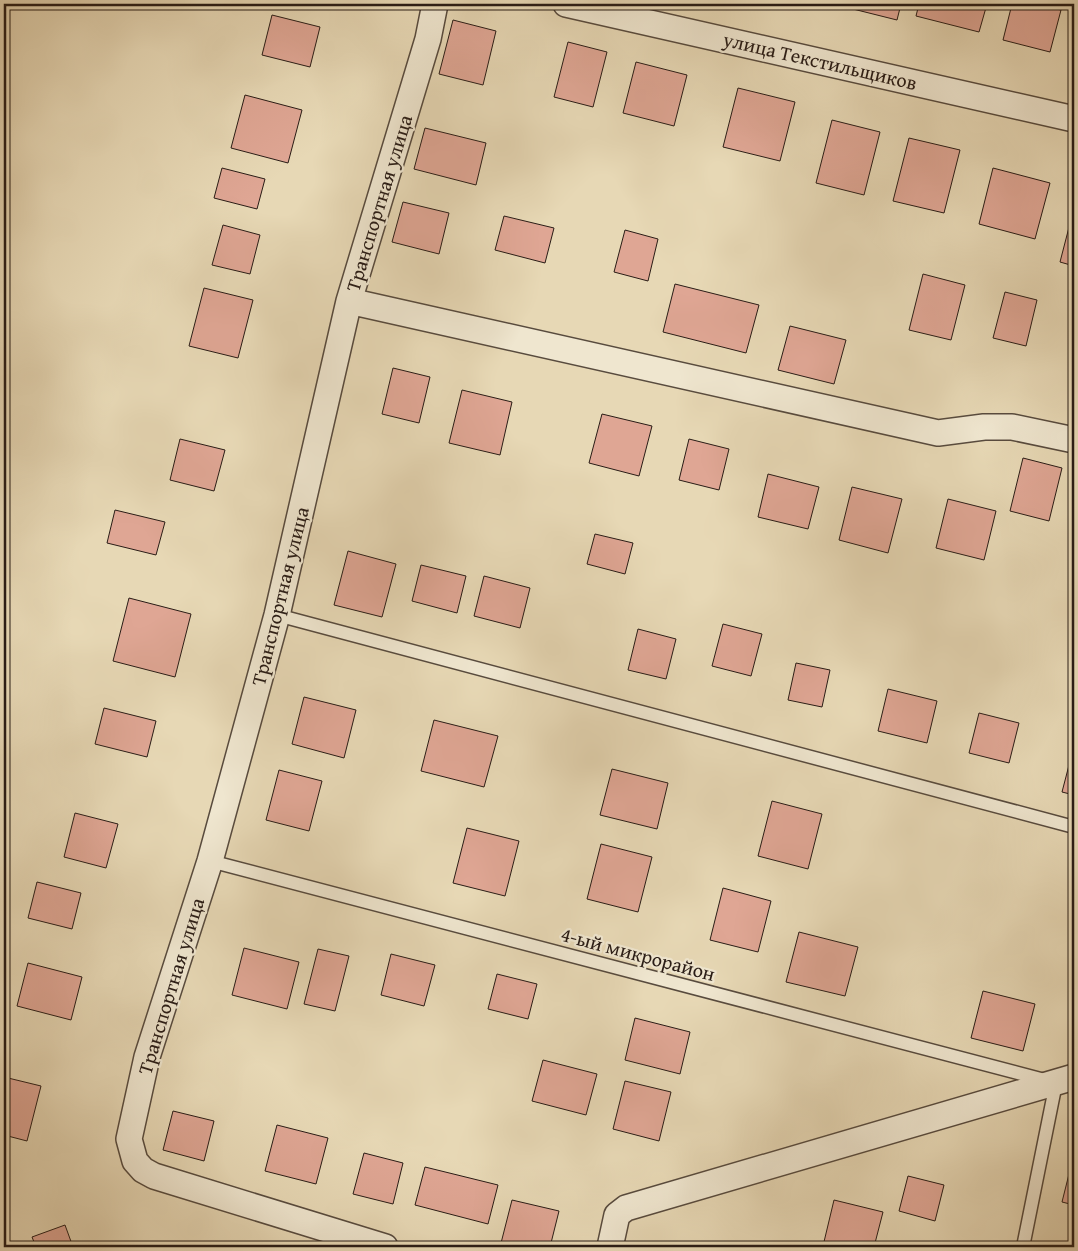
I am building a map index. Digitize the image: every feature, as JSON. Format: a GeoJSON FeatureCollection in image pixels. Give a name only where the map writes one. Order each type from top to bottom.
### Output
{"type":"FeatureCollection","features":[{"type":"Feature","properties":{"kind":"street","name":"Транспортная улица"},"geometry":{"type":"LineString","coordinates":[[385,1247],[154,1176],[143,1170],[135,1161],[130,1148],[130,1131],[147,1057],[210,861],[277,614],[349,301],[428,39],[435,4]]}},
{"type":"Feature","properties":{"kind":"street","name":"улица Текстильщиков"},"geometry":{"type":"LineString","coordinates":[[566,4],[1074,119]]}},
{"type":"Feature","properties":{"kind":"street"},"geometry":{"type":"LineString","coordinates":[[349,301],[938,433],[984,427],[1012,427],[1074,440]]}},
{"type":"Feature","properties":{"kind":"street"},"geometry":{"type":"LineString","coordinates":[[610,1247],[617,1215],[626,1208],[1065,1080]]}},
{"type":"Feature","properties":{"kind":"lane"},"geometry":{"type":"LineString","coordinates":[[277,614],[1074,827]]}},
{"type":"Feature","properties":{"kind":"lane","name":"4-ый микрорайон"},"geometry":{"type":"LineString","coordinates":[[210,861],[1065,1080]]}},
{"type":"Feature","properties":{"kind":"lane"},"geometry":{"type":"LineString","coordinates":[[1023,1247],[1065,1080]]}},
{"type":"Feature","properties":{"kind":"building"},"geometry":{"type":"Polygon","coordinates":[[[842,4],[901,4],[897,20],[841,6],[842,4]]]}},
{"type":"Feature","properties":{"kind":"building"},"geometry":{"type":"Polygon","coordinates":[[[919,4],[987,4],[979,32],[916,16],[919,4]]]}},
{"type":"Feature","properties":{"kind":"building"},"geometry":{"type":"Polygon","coordinates":[[[1012,4],[1035,4],[1061,10],[1050,52],[1003,40],[1012,4]]]}},
{"type":"Feature","properties":{"kind":"building"},"geometry":{"type":"Polygon","coordinates":[[[272,15],[320,27],[310,67],[262,55],[272,15]]]}},
{"type":"Feature","properties":{"kind":"building"},"geometry":{"type":"Polygon","coordinates":[[[453,20],[496,31],[483,85],[439,74],[453,20]]]}},
{"type":"Feature","properties":{"kind":"building"},"geometry":{"type":"Polygon","coordinates":[[[568,42],[607,52],[593,107],[554,97],[568,42]]]}},
{"type":"Feature","properties":{"kind":"building"},"geometry":{"type":"Polygon","coordinates":[[[636,62],[687,75],[674,126],[623,113],[636,62]]]}},
{"type":"Feature","properties":{"kind":"building"},"geometry":{"type":"Polygon","coordinates":[[[738,88],[795,102],[780,161],[723,147],[738,88]]]}},
{"type":"Feature","properties":{"kind":"building"},"geometry":{"type":"Polygon","coordinates":[[[245,95],[302,110],[288,163],[231,148],[245,95]]]}},
{"type":"Feature","properties":{"kind":"building"},"geometry":{"type":"Polygon","coordinates":[[[832,120],[880,132],[864,195],[816,183],[832,120]]]}},
{"type":"Feature","properties":{"kind":"building"},"geometry":{"type":"Polygon","coordinates":[[[425,128],[486,143],[476,185],[414,169],[425,128]]]}},
{"type":"Feature","properties":{"kind":"building"},"geometry":{"type":"Polygon","coordinates":[[[909,138],[960,150],[944,213],[893,201],[909,138]]]}},
{"type":"Feature","properties":{"kind":"building"},"geometry":{"type":"Polygon","coordinates":[[[222,168],[265,179],[257,209],[214,198],[222,168]]]}},
{"type":"Feature","properties":{"kind":"building"},"geometry":{"type":"Polygon","coordinates":[[[993,168],[1050,183],[1035,239],[979,224],[993,168]]]}},
{"type":"Feature","properties":{"kind":"building"},"geometry":{"type":"Polygon","coordinates":[[[403,202],[449,213],[439,254],[392,242],[403,202]]]}},
{"type":"Feature","properties":{"kind":"building"},"geometry":{"type":"Polygon","coordinates":[[[1074,208],[1074,266],[1060,262],[1074,208]]]}},
{"type":"Feature","properties":{"kind":"building"},"geometry":{"type":"Polygon","coordinates":[[[504,216],[554,228],[545,263],[495,250],[504,216]]]}},
{"type":"Feature","properties":{"kind":"building"},"geometry":{"type":"Polygon","coordinates":[[[223,225],[260,235],[250,274],[212,265],[223,225]]]}},
{"type":"Feature","properties":{"kind":"building"},"geometry":{"type":"Polygon","coordinates":[[[625,230],[658,239],[648,281],[614,272],[625,230]]]}},
{"type":"Feature","properties":{"kind":"building"},"geometry":{"type":"Polygon","coordinates":[[[923,274],[965,285],[951,340],[909,330],[923,274]]]}},
{"type":"Feature","properties":{"kind":"building"},"geometry":{"type":"Polygon","coordinates":[[[675,284],[759,305],[746,353],[663,332],[675,284]]]}},
{"type":"Feature","properties":{"kind":"building"},"geometry":{"type":"Polygon","coordinates":[[[204,288],[253,300],[238,358],[189,346],[204,288]]]}},
{"type":"Feature","properties":{"kind":"building"},"geometry":{"type":"Polygon","coordinates":[[[1005,292],[1037,300],[1026,346],[993,338],[1005,292]]]}},
{"type":"Feature","properties":{"kind":"building"},"geometry":{"type":"Polygon","coordinates":[[[790,326],[846,340],[834,384],[778,370],[790,326]]]}},
{"type":"Feature","properties":{"kind":"building"},"geometry":{"type":"Polygon","coordinates":[[[393,368],[430,377],[419,423],[382,414],[393,368]]]}},
{"type":"Feature","properties":{"kind":"building"},"geometry":{"type":"Polygon","coordinates":[[[1074,379],[1074,397],[1070,395],[1074,379]]]}},
{"type":"Feature","properties":{"kind":"building"},"geometry":{"type":"Polygon","coordinates":[[[462,390],[512,402],[500,455],[449,443],[462,390]]]}},
{"type":"Feature","properties":{"kind":"building"},"geometry":{"type":"Polygon","coordinates":[[[602,414],[652,426],[639,476],[589,463],[602,414]]]}},
{"type":"Feature","properties":{"kind":"building"},"geometry":{"type":"Polygon","coordinates":[[[180,439],[225,450],[214,491],[170,480],[180,439]]]}},
{"type":"Feature","properties":{"kind":"building"},"geometry":{"type":"Polygon","coordinates":[[[689,439],[729,449],[719,490],[679,480],[689,439]]]}},
{"type":"Feature","properties":{"kind":"building"},"geometry":{"type":"Polygon","coordinates":[[[1023,458],[1062,468],[1049,521],[1010,511],[1023,458]]]}},
{"type":"Feature","properties":{"kind":"building"},"geometry":{"type":"Polygon","coordinates":[[[768,474],[819,487],[808,529],[758,517],[768,474]]]}},
{"type":"Feature","properties":{"kind":"building"},"geometry":{"type":"Polygon","coordinates":[[[852,487],[902,499],[888,553],[839,540],[852,487]]]}},
{"type":"Feature","properties":{"kind":"building"},"geometry":{"type":"Polygon","coordinates":[[[948,499],[996,511],[984,560],[936,548],[948,499]]]}},
{"type":"Feature","properties":{"kind":"building"},"geometry":{"type":"Polygon","coordinates":[[[115,510],[165,522],[156,555],[107,543],[115,510]]]}},
{"type":"Feature","properties":{"kind":"building"},"geometry":{"type":"Polygon","coordinates":[[[595,534],[633,543],[625,574],[587,564],[595,534]]]}},
{"type":"Feature","properties":{"kind":"building"},"geometry":{"type":"Polygon","coordinates":[[[348,551],[396,564],[382,617],[334,605],[348,551]]]}},
{"type":"Feature","properties":{"kind":"building"},"geometry":{"type":"Polygon","coordinates":[[[421,565],[466,576],[457,613],[412,601],[421,565]]]}},
{"type":"Feature","properties":{"kind":"building"},"geometry":{"type":"Polygon","coordinates":[[[484,576],[530,588],[520,628],[474,616],[484,576]]]}},
{"type":"Feature","properties":{"kind":"building"},"geometry":{"type":"Polygon","coordinates":[[[129,598],[191,614],[175,677],[113,661],[129,598]]]}},
{"type":"Feature","properties":{"kind":"building"},"geometry":{"type":"Polygon","coordinates":[[[723,624],[762,634],[751,676],[712,666],[723,624]]]}},
{"type":"Feature","properties":{"kind":"building"},"geometry":{"type":"Polygon","coordinates":[[[638,629],[676,639],[666,679],[628,670],[638,629]]]}},
{"type":"Feature","properties":{"kind":"building"},"geometry":{"type":"Polygon","coordinates":[[[796,663],[830,670],[822,707],[788,700],[796,663]]]}},
{"type":"Feature","properties":{"kind":"building"},"geometry":{"type":"Polygon","coordinates":[[[888,689],[937,701],[927,743],[878,731],[888,689]]]}},
{"type":"Feature","properties":{"kind":"building"},"geometry":{"type":"Polygon","coordinates":[[[304,697],[356,710],[344,758],[292,744],[304,697]]]}},
{"type":"Feature","properties":{"kind":"building"},"geometry":{"type":"Polygon","coordinates":[[[104,708],[156,721],[147,757],[95,744],[104,708]]]}},
{"type":"Feature","properties":{"kind":"building"},"geometry":{"type":"Polygon","coordinates":[[[979,713],[1019,723],[1009,763],[969,753],[979,713]]]}},
{"type":"Feature","properties":{"kind":"building"},"geometry":{"type":"Polygon","coordinates":[[[434,720],[498,736],[484,787],[421,771],[434,720]]]}},
{"type":"Feature","properties":{"kind":"building"},"geometry":{"type":"Polygon","coordinates":[[[1074,746],[1074,795],[1062,792],[1074,746]]]}},
{"type":"Feature","properties":{"kind":"building"},"geometry":{"type":"Polygon","coordinates":[[[612,769],[668,783],[657,829],[600,815],[612,769]]]}},
{"type":"Feature","properties":{"kind":"building"},"geometry":{"type":"Polygon","coordinates":[[[279,770],[322,781],[309,831],[266,820],[279,770]]]}},
{"type":"Feature","properties":{"kind":"building"},"geometry":{"type":"Polygon","coordinates":[[[772,801],[822,814],[808,869],[758,856],[772,801]]]}},
{"type":"Feature","properties":{"kind":"building"},"geometry":{"type":"Polygon","coordinates":[[[75,813],[118,824],[106,868],[64,857],[75,813]]]}},
{"type":"Feature","properties":{"kind":"building"},"geometry":{"type":"Polygon","coordinates":[[[467,828],[519,841],[505,896],[453,883],[467,828]]]}},
{"type":"Feature","properties":{"kind":"building"},"geometry":{"type":"Polygon","coordinates":[[[601,844],[652,857],[638,912],[587,899],[601,844]]]}},
{"type":"Feature","properties":{"kind":"building"},"geometry":{"type":"Polygon","coordinates":[[[37,882],[81,893],[72,929],[28,918],[37,882]]]}},
{"type":"Feature","properties":{"kind":"building"},"geometry":{"type":"Polygon","coordinates":[[[723,888],[771,901],[758,952],[710,940],[723,888]]]}},
{"type":"Feature","properties":{"kind":"building"},"geometry":{"type":"Polygon","coordinates":[[[799,932],[858,947],[845,996],[786,982],[799,932]]]}},
{"type":"Feature","properties":{"kind":"building"},"geometry":{"type":"Polygon","coordinates":[[[244,948],[299,962],[287,1009],[232,995],[244,948]]]}},
{"type":"Feature","properties":{"kind":"building"},"geometry":{"type":"Polygon","coordinates":[[[318,949],[349,956],[335,1011],[304,1004],[318,949]]]}},
{"type":"Feature","properties":{"kind":"building"},"geometry":{"type":"Polygon","coordinates":[[[391,954],[435,965],[424,1006],[381,995],[391,954]]]}},
{"type":"Feature","properties":{"kind":"building"},"geometry":{"type":"Polygon","coordinates":[[[28,963],[82,977],[71,1020],[17,1006],[28,963]]]}},
{"type":"Feature","properties":{"kind":"building"},"geometry":{"type":"Polygon","coordinates":[[[497,974],[537,984],[528,1019],[488,1009],[497,974]]]}},
{"type":"Feature","properties":{"kind":"building"},"geometry":{"type":"Polygon","coordinates":[[[983,991],[1035,1004],[1023,1051],[971,1038],[983,991]]]}},
{"type":"Feature","properties":{"kind":"building"},"geometry":{"type":"Polygon","coordinates":[[[635,1018],[690,1032],[680,1074],[625,1060],[635,1018]]]}},
{"type":"Feature","properties":{"kind":"building"},"geometry":{"type":"Polygon","coordinates":[[[543,1060],[597,1074],[586,1115],[532,1101],[543,1060]]]}},
{"type":"Feature","properties":{"kind":"building"},"geometry":{"type":"Polygon","coordinates":[[[4,1077],[41,1086],[27,1141],[4,1135],[4,1077]]]}},
{"type":"Feature","properties":{"kind":"building"},"geometry":{"type":"Polygon","coordinates":[[[625,1081],[671,1092],[659,1141],[613,1129],[625,1081]]]}},
{"type":"Feature","properties":{"kind":"building"},"geometry":{"type":"Polygon","coordinates":[[[173,1111],[214,1121],[204,1161],[163,1150],[173,1111]]]}},
{"type":"Feature","properties":{"kind":"building"},"geometry":{"type":"Polygon","coordinates":[[[277,1125],[328,1138],[316,1184],[265,1171],[277,1125]]]}},
{"type":"Feature","properties":{"kind":"building"},"geometry":{"type":"Polygon","coordinates":[[[364,1153],[403,1163],[393,1204],[353,1194],[364,1153]]]}},
{"type":"Feature","properties":{"kind":"building"},"geometry":{"type":"Polygon","coordinates":[[[1071,1166],[1074,1166],[1074,1205],[1062,1202],[1071,1166]]]}},
{"type":"Feature","properties":{"kind":"building"},"geometry":{"type":"Polygon","coordinates":[[[425,1167],[498,1185],[488,1224],[415,1205],[425,1167]]]}},
{"type":"Feature","properties":{"kind":"building"},"geometry":{"type":"Polygon","coordinates":[[[908,1176],[944,1185],[935,1221],[899,1211],[908,1176]]]}},
{"type":"Feature","properties":{"kind":"building"},"geometry":{"type":"Polygon","coordinates":[[[512,1200],[559,1211],[550,1247],[500,1247],[512,1200]]]}},
{"type":"Feature","properties":{"kind":"building"},"geometry":{"type":"Polygon","coordinates":[[[834,1200],[883,1212],[874,1247],[823,1246],[834,1200]]]}},
{"type":"Feature","properties":{"kind":"building"},"geometry":{"type":"Polygon","coordinates":[[[65,1225],[73,1247],[36,1247],[32,1237],[65,1225]]]}}]}
